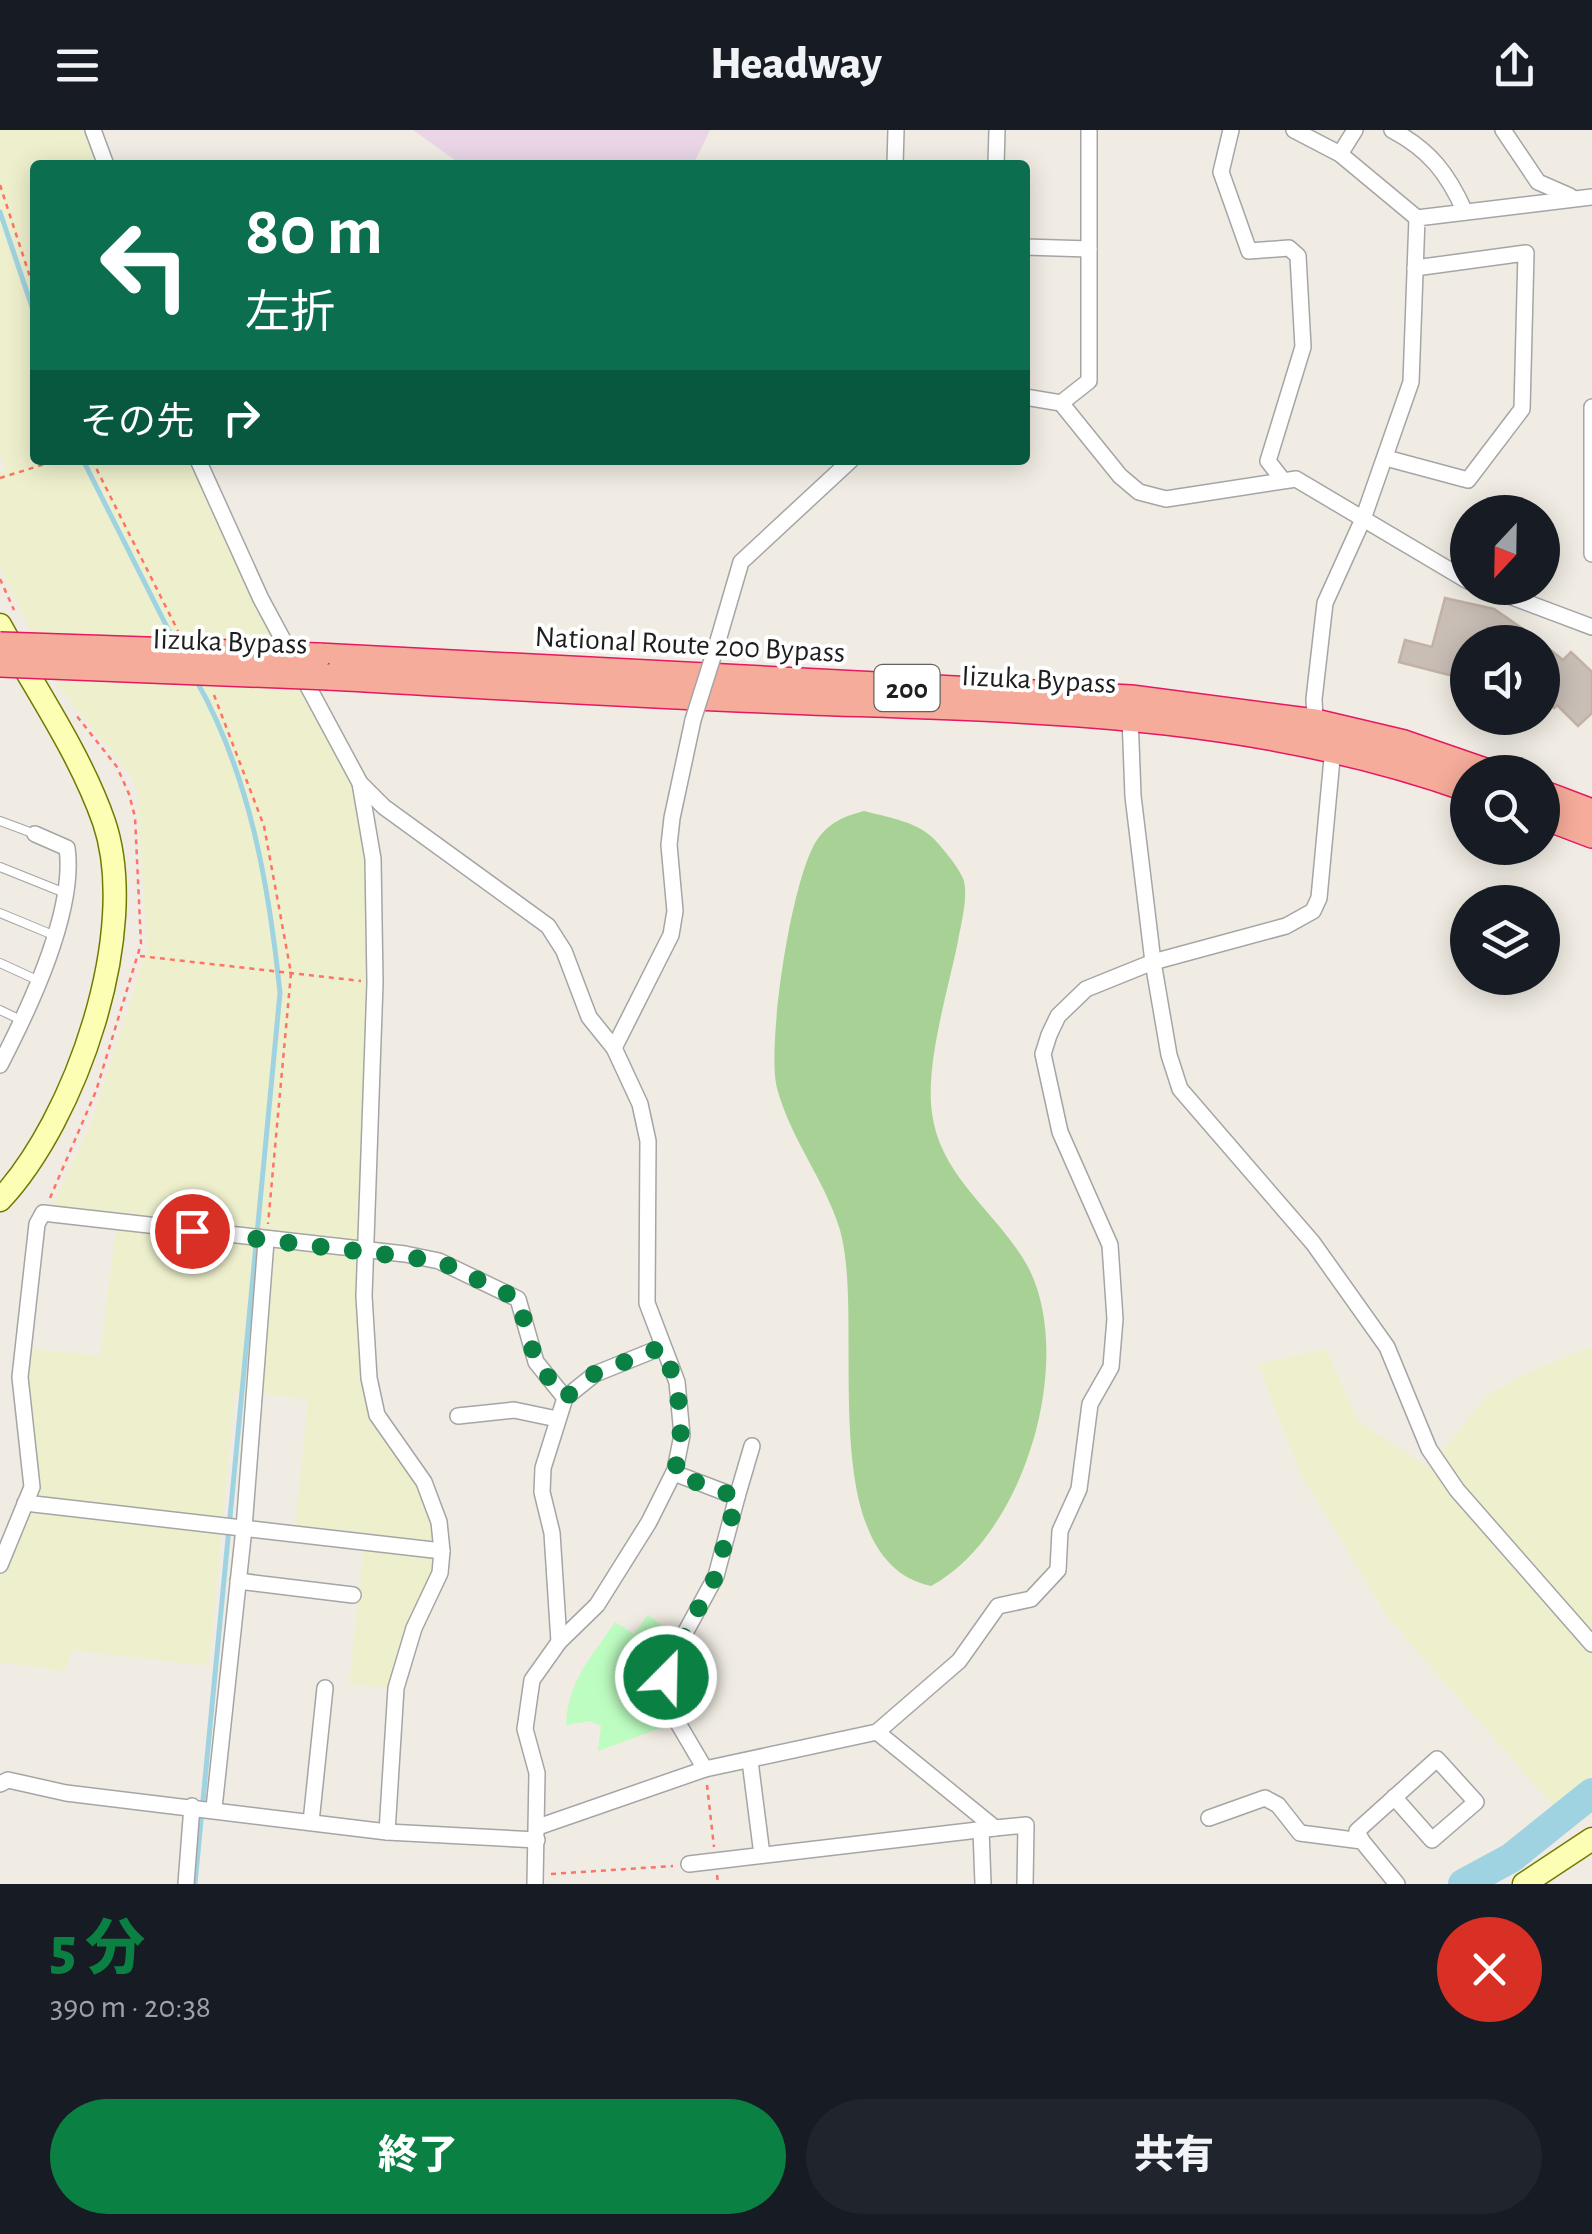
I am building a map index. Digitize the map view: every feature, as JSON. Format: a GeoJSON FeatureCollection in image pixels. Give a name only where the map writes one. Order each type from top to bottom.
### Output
{"type":"FeatureCollection","features":[{"type":"Feature","properties":{"kind":"highway","name":"National Route 200 Bypass"},"geometry":{"type":"LineString","coordinates":[[0,645],[323,667],[1131,698],[1316,722],[1450,759]]}},
{"type":"Feature","properties":{"kind":"highway","name":"Iizuka Bypass"},"geometry":{"type":"LineString","coordinates":[[0,664],[323,667],[1130,716],[1281,736],[1450,783]]}},
{"type":"Feature","properties":{"kind":"highway"},"geometry":{"type":"LineString","coordinates":[[1560,800],[1592,812]]}},
{"type":"Feature","properties":{"kind":"highway"},"geometry":{"type":"LineString","coordinates":[[1560,822],[1592,834]]}},
{"type":"Feature","properties":{"kind":"main road"},"geometry":{"type":"LineString","coordinates":[[0,626],[84,776],[105,825],[115,920],[112,948],[86,1040],[58,1118],[29,1169],[0,1200]]}},
{"type":"Feature","properties":{"kind":"main road"},"geometry":{"type":"LineString","coordinates":[[1524,1884],[1592,1838]]}},
{"type":"Feature","properties":{"kind":"street"},"geometry":{"type":"LineString","coordinates":[[94,130],[104,160]]}},
{"type":"Feature","properties":{"kind":"street"},"geometry":{"type":"LineString","coordinates":[[895,160],[896,130]]}},
{"type":"Feature","properties":{"kind":"street"},"geometry":{"type":"LineString","coordinates":[[996,160],[997,130]]}},
{"type":"Feature","properties":{"kind":"street"},"geometry":{"type":"LineString","coordinates":[[1061,403],[1089,381],[1088,130]]}},
{"type":"Feature","properties":{"kind":"street"},"geometry":{"type":"LineString","coordinates":[[1230,130],[1221,172],[1249,250],[1290,248],[1298,256],[1304,346],[1268,461],[1282,479]]}},
{"type":"Feature","properties":{"kind":"street"},"geometry":{"type":"LineString","coordinates":[[1294,130],[1340,154],[1417,218],[1585,197]]}},
{"type":"Feature","properties":{"kind":"street"},"geometry":{"type":"LineString","coordinates":[[1340,154],[1354,130]]}},
{"type":"Feature","properties":{"kind":"street"},"geometry":{"type":"LineString","coordinates":[[1392,130],[1414,142],[1450,176],[1465,212]]}},
{"type":"Feature","properties":{"kind":"street"},"geometry":{"type":"LineString","coordinates":[[1502,130],[1538,182],[1554,193],[1585,197]]}},
{"type":"Feature","properties":{"kind":"street"},"geometry":{"type":"LineString","coordinates":[[0,1784],[8,1780],[66,1793],[214,1808],[386,1832],[537,1834],[705,1769],[878,1732],[958,1662],[998,1606],[1030,1599],[1058,1570],[1062,1522],[1080,1489],[1090,1404],[1111,1367],[1115,1318],[1110,1245],[1060,1132],[1043,1054],[1058,1016],[1086,989],[1153,962],[1286,926],[1313,911],[1319,898],[1334,748],[1316,722],[1314,681],[1326,603],[1363,519],[1411,382],[1417,218]]}},
{"type":"Feature","properties":{"kind":"street"},"geometry":{"type":"LineString","coordinates":[[1030,247],[1089,249]]}},
{"type":"Feature","properties":{"kind":"street"},"geometry":{"type":"LineString","coordinates":[[1386,458],[1468,480],[1522,408],[1526,253],[1415,268]]}},
{"type":"Feature","properties":{"kind":"street"},"geometry":{"type":"LineString","coordinates":[[1030,397],[1061,403],[1120,476],[1139,492],[1166,499],[1282,479],[1310,483],[1450,571]]}},
{"type":"Feature","properties":{"kind":"street"},"geometry":{"type":"LineString","coordinates":[[1592,406],[1592,554]]}},
{"type":"Feature","properties":{"kind":"street"},"geometry":{"type":"LineString","coordinates":[[200,465],[261,598],[360,783],[384,807],[548,926],[564,951],[589,1017],[614,1048],[640,1104],[648,1142],[647,1303],[677,1382],[682,1435],[674,1474],[597,1604],[558,1642],[532,1680],[525,1729],[537,1773],[535,1879]]}},
{"type":"Feature","properties":{"kind":"street"},"geometry":{"type":"LineString","coordinates":[[614,1048],[671,935],[675,911],[672,818],[694,720],[741,562],[845,465]]}},
{"type":"Feature","properties":{"kind":"street"},"geometry":{"type":"LineString","coordinates":[[1532,605],[1592,628]]}},
{"type":"Feature","properties":{"kind":"street"},"geometry":{"type":"LineString","coordinates":[[1130,716],[1133,796],[1153,962],[1168,1055],[1180,1089],[1312,1243],[1387,1347],[1430,1449],[1457,1490],[1592,1644]]}},
{"type":"Feature","properties":{"kind":"street"},"geometry":{"type":"LineString","coordinates":[[360,783],[372,858],[374,982],[364,1296],[368,1378],[376,1415],[424,1482],[439,1522],[442,1551],[440,1573],[414,1628],[396,1688],[386,1832]]}},
{"type":"Feature","properties":{"kind":"street"},"geometry":{"type":"LineString","coordinates":[[2,1058],[23,1021],[66,894],[67,848],[35,834]]}},
{"type":"Feature","properties":{"kind":"street"},"geometry":{"type":"LineString","coordinates":[[0,1565],[26,1502],[31,1473],[20,1377],[37,1224],[43,1213],[439,1261],[518,1299],[536,1362],[565,1398]]}},
{"type":"Feature","properties":{"kind":"street"},"geometry":{"type":"LineString","coordinates":[[214,1808],[244,1528],[266,1240]]}},
{"type":"Feature","properties":{"kind":"street"},"geometry":{"type":"LineString","coordinates":[[558,1642],[552,1533],[542,1492],[542,1468],[565,1398],[594,1374],[662,1347]]}},
{"type":"Feature","properties":{"kind":"street"},"geometry":{"type":"LineString","coordinates":[[458,1416],[514,1410],[558,1419]]}},
{"type":"Feature","properties":{"kind":"street"},"geometry":{"type":"LineString","coordinates":[[705,1769],[675,1718],[664,1686],[672,1657],[716,1576],[752,1446]]}},
{"type":"Feature","properties":{"kind":"street"},"geometry":{"type":"LineString","coordinates":[[674,1474],[737,1497]]}},
{"type":"Feature","properties":{"kind":"street"},"geometry":{"type":"LineString","coordinates":[[26,1502],[442,1551]]}},
{"type":"Feature","properties":{"kind":"street"},"geometry":{"type":"LineString","coordinates":[[238,1581],[353,1595]]}},
{"type":"Feature","properties":{"kind":"street"},"geometry":{"type":"LineString","coordinates":[[311,1822],[324,1688]]}},
{"type":"Feature","properties":{"kind":"street"},"geometry":{"type":"LineString","coordinates":[[878,1732],[988,1828]]}},
{"type":"Feature","properties":{"kind":"street"},"geometry":{"type":"LineString","coordinates":[[1394,1797],[1407,1811],[1432,1840],[1476,1802],[1437,1759],[1410,1783],[1397,1795],[1384,1807],[1357,1831],[1397,1884]]}},
{"type":"Feature","properties":{"kind":"street"},"geometry":{"type":"LineString","coordinates":[[750,1761],[762,1855]]}},
{"type":"Feature","properties":{"kind":"street"},"geometry":{"type":"LineString","coordinates":[[1208,1818],[1266,1798],[1278,1805],[1300,1833],[1362,1841]]}},
{"type":"Feature","properties":{"kind":"street"},"geometry":{"type":"LineString","coordinates":[[186,1884],[192,1806]]}},
{"type":"Feature","properties":{"kind":"street"},"geometry":{"type":"LineString","coordinates":[[690,1864],[1026,1826],[1025,1884]]}},
{"type":"Feature","properties":{"kind":"street"},"geometry":{"type":"LineString","coordinates":[[984,1884],[988,1828]]}},
{"type":"Feature","properties":{"kind":"lane"},"geometry":{"type":"LineString","coordinates":[[0,820],[35,834]]}},
{"type":"Feature","properties":{"kind":"lane"},"geometry":{"type":"LineString","coordinates":[[0,867],[66,894]]}},
{"type":"Feature","properties":{"kind":"lane"},"geometry":{"type":"LineString","coordinates":[[0,913],[52,935]]}},
{"type":"Feature","properties":{"kind":"lane"},"geometry":{"type":"LineString","coordinates":[[0,963],[37,980]]}},
{"type":"Feature","properties":{"kind":"lane"},"geometry":{"type":"LineString","coordinates":[[0,1010],[23,1021]]}},
{"type":"Feature","properties":{"kind":"path"},"geometry":{"type":"LineString","coordinates":[[0,185],[30,277]]}},
{"type":"Feature","properties":{"kind":"path"},"geometry":{"type":"LineString","coordinates":[[0,478],[42,465]]}},
{"type":"Feature","properties":{"kind":"path"},"geometry":{"type":"LineString","coordinates":[[95,465],[183,640]]}},
{"type":"Feature","properties":{"kind":"path"},"geometry":{"type":"LineString","coordinates":[[209,686],[264,826],[291,973],[266,1240]]}},
{"type":"Feature","properties":{"kind":"path"},"geometry":{"type":"LineString","coordinates":[[139,956],[374,982]]}},
{"type":"Feature","properties":{"kind":"path"},"geometry":{"type":"LineString","coordinates":[[705,1769],[718,1884]]}},
{"type":"Feature","properties":{"kind":"path"},"geometry":{"type":"LineString","coordinates":[[535,1879],[690,1864]]}},
{"type":"Feature","properties":{"kind":"shaded area"},"geometry":{"type":"Polygon","coordinates":[[[413,130],[710,130],[695,160],[455,160],[413,130]]]}},
{"type":"Feature","properties":{"kind":"green space"},"geometry":{"type":"Polygon","coordinates":[[[0,130],[83,130],[95,160],[30,160],[30,465],[191,465],[233,554],[354,783],[368,864],[364,1380],[421,1485],[435,1522],[438,1556],[389,1688],[349,1684],[365,1539],[295,1530],[308,1399],[235,1391],[209,1666],[73,1650],[64,1671],[0,1662],[0,1576],[11,1560],[37,1486],[27,1399],[30,1348],[100,1356],[117,1218],[51,1208],[90,1126],[147,948],[137,792],[131,776],[59,688],[0,568],[0,472],[5,470],[0,455],[0,130]]]}},
{"type":"Feature","properties":{"kind":"green space"},"geometry":{"type":"Polygon","coordinates":[[[864,811],[900,820],[926,832],[951,859],[964,881],[962,919],[935,1050],[932,1113],[946,1156],[1027,1265],[1041,1303],[1046,1347],[1043,1394],[1033,1441],[1016,1487],[993,1528],[964,1562],[931,1586],[893,1567],[869,1532],[856,1485],[850,1430],[846,1267],[839,1227],[783,1106],[775,1067],[784,960],[809,856],[829,827],[864,811]]]}},
{"type":"Feature","properties":{"kind":"green space"},"geometry":{"type":"Polygon","coordinates":[[[1592,1346],[1592,1781],[1557,1810],[1389,1619],[1300,1473],[1258,1364],[1326,1349],[1358,1421],[1429,1468],[1486,1396],[1522,1375],[1592,1346]]]}},
{"type":"Feature","properties":{"kind":"green space"},"geometry":{"type":"Polygon","coordinates":[[[648,1615],[676,1636],[665,1661],[674,1723],[598,1751],[601,1726],[590,1721],[566,1725],[571,1695],[615,1622],[634,1634],[648,1615]]]}},
{"type":"Feature","properties":{"kind":"building"},"geometry":{"type":"Polygon","coordinates":[[[1445,598],[1450,599],[1450,605],[1494,609],[1517,625],[1450,625],[1450,675],[1399,662],[1405,640],[1432,647],[1445,598]]]}},
{"type":"Feature","properties":{"kind":"building"},"geometry":{"type":"Polygon","coordinates":[[[1571,652],[1592,672],[1592,713],[1578,726],[1560,708],[1560,658],[1563,660],[1571,652]]]}},
{"type":"Feature","properties":{"kind":"waterway"},"geometry":{"type":"LineString","coordinates":[[0,212],[30,301]]}},
{"type":"Feature","properties":{"kind":"waterway"},"geometry":{"type":"LineString","coordinates":[[86,465],[176,645]]}},
{"type":"Feature","properties":{"kind":"waterway"},"geometry":{"type":"LineString","coordinates":[[195,1884],[280,993],[270,912],[254,832],[230,754],[196,680]]}},
{"type":"Feature","properties":{"kind":"waterway"},"geometry":{"type":"LineString","coordinates":[[1463,1884],[1511,1858],[1592,1793]]}},
{"type":"Feature","properties":{"kind":"route"},"geometry":{"type":"LineString","coordinates":[[192,1231],[439,1261],[518,1299],[536,1362],[565,1398],[594,1374],[662,1347],[677,1382],[680,1408],[682,1435],[674,1474],[737,1497],[716,1576],[684,1631],[666,1677]]}}]}
